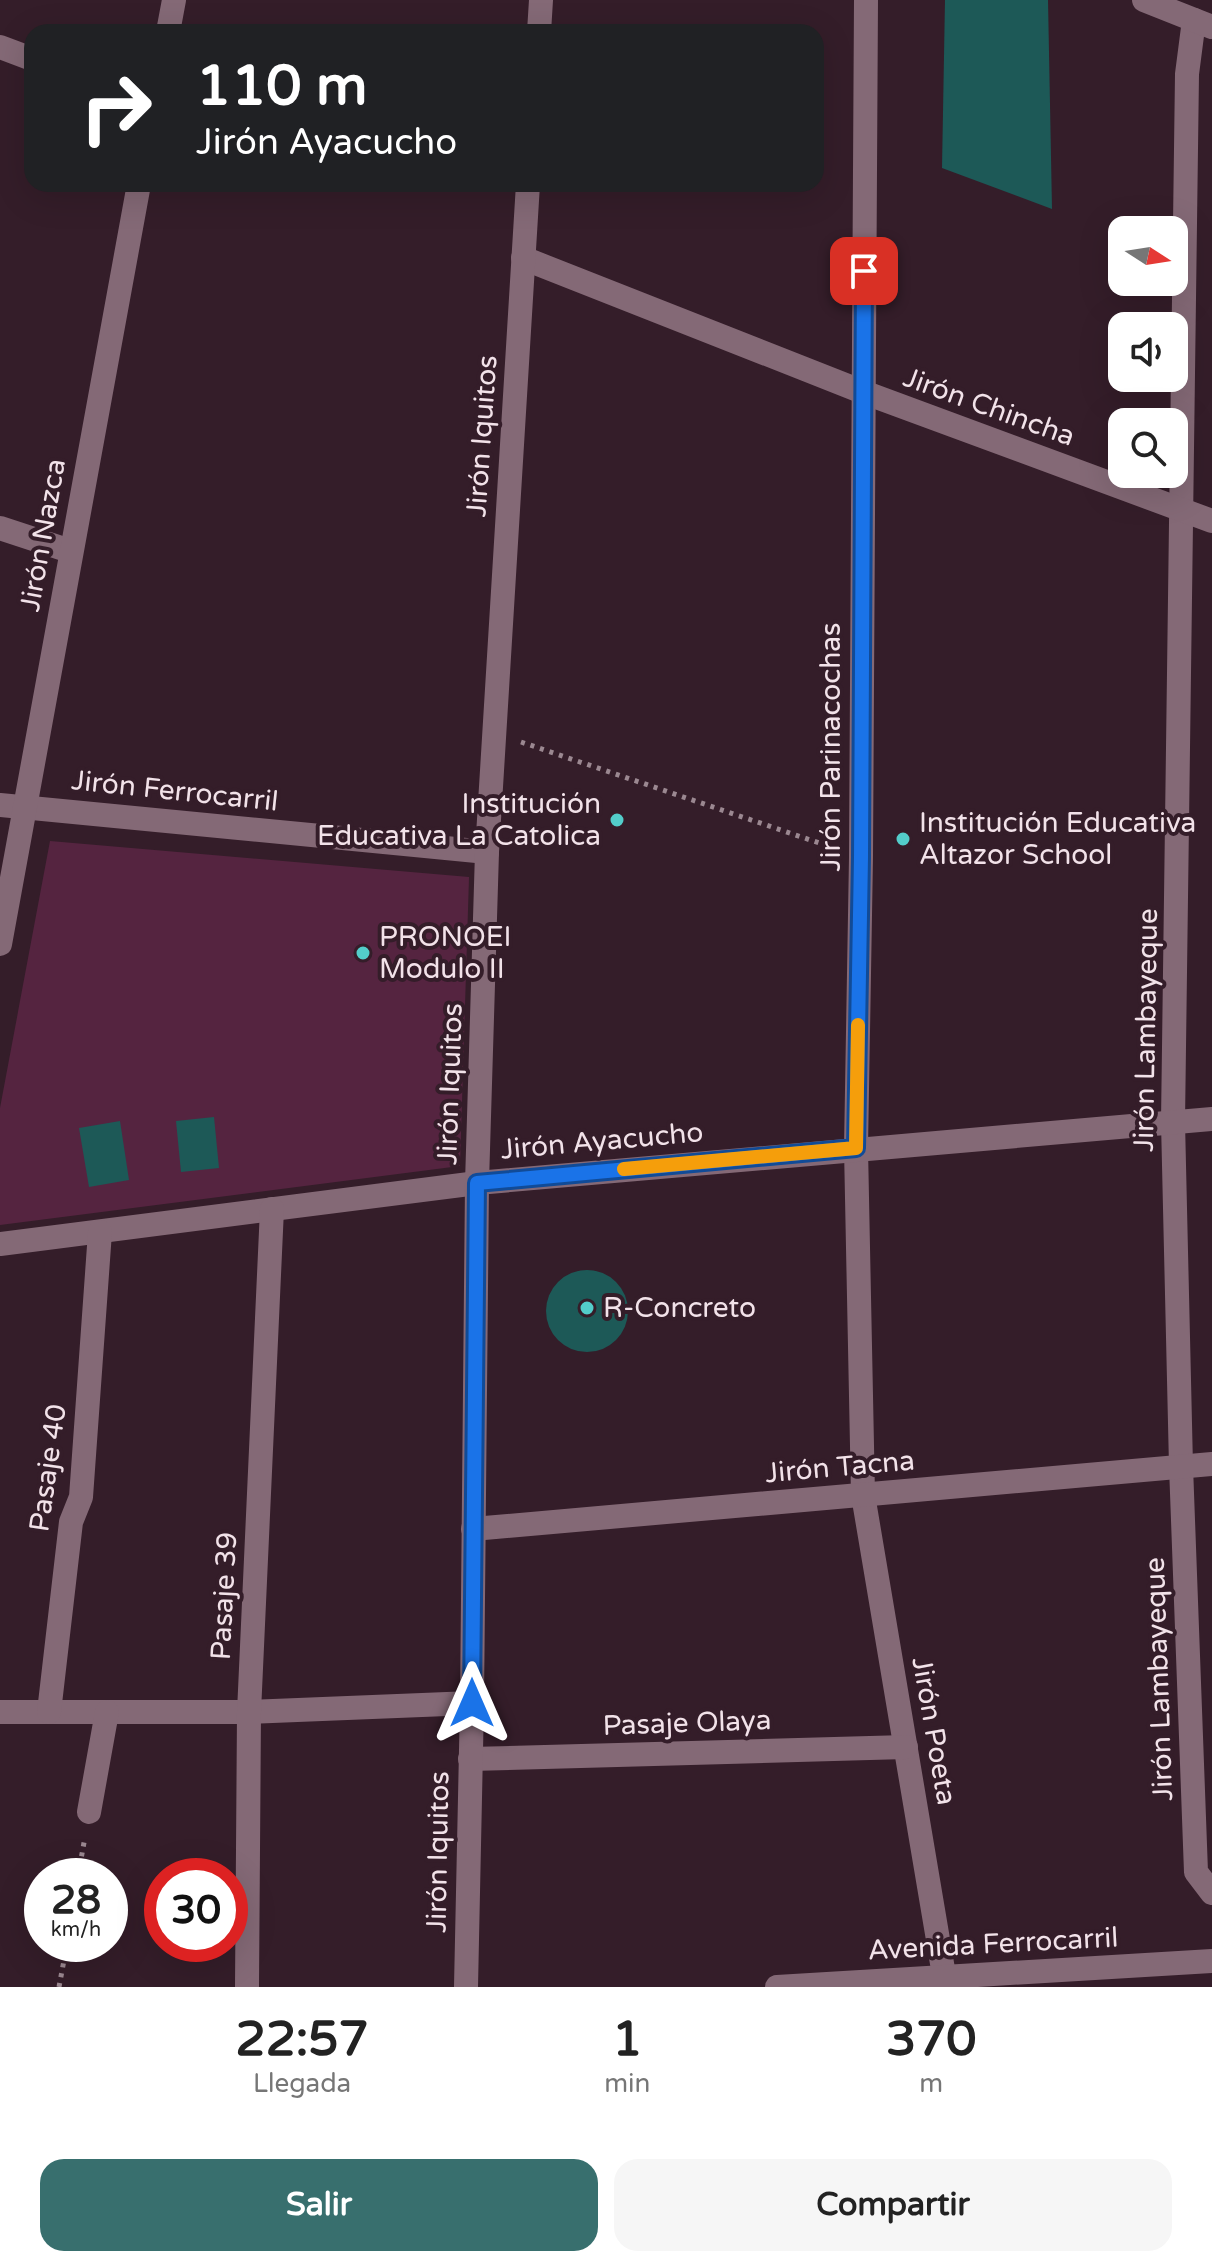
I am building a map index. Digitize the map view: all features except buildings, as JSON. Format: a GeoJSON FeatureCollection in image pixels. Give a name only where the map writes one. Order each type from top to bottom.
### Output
{"type":"FeatureCollection","features":[{"type":"Feature","properties":{"kind":"street"},"geometry":{"type":"LineString","coordinates":[[170,24],[174,0]]}},
{"type":"Feature","properties":{"kind":"street"},"geometry":{"type":"LineString","coordinates":[[540,24],[541,0]]}},
{"type":"Feature","properties":{"kind":"street","name":"Jirón Parinacochas"},"geometry":{"type":"LineString","coordinates":[[863,1495],[856,1148],[861,857],[866,0]]}},
{"type":"Feature","properties":{"kind":"street"},"geometry":{"type":"LineString","coordinates":[[1144,0],[1203,24]]}},
{"type":"Feature","properties":{"kind":"street","name":"Jirón Lambayeque"},"geometry":{"type":"LineString","coordinates":[[1203,24],[1187,74],[1173,1122],[1181,1466],[1196,1872],[1211,1892]]}},
{"type":"Feature","properties":{"kind":"street"},"geometry":{"type":"LineString","coordinates":[[0,47],[24,56]]}},
{"type":"Feature","properties":{"kind":"street","name":"Jirón Nazca"},"geometry":{"type":"LineString","coordinates":[[0,944],[12,806],[70,551],[137,192]]}},
{"type":"Feature","properties":{"kind":"street","name":"Jirón Iquitos"},"geometry":{"type":"LineString","coordinates":[[466,1987],[477,1183],[487,852],[527,192]]}},
{"type":"Feature","properties":{"kind":"street","name":"Jirón Chincha"},"geometry":{"type":"LineString","coordinates":[[523,258],[863,392],[1212,521]]}},
{"type":"Feature","properties":{"kind":"street"},"geometry":{"type":"LineString","coordinates":[[0,528],[70,551]]}},
{"type":"Feature","properties":{"kind":"street","name":"Jirón Ferrocarril"},"geometry":{"type":"LineString","coordinates":[[12,806],[487,852]]}},
{"type":"Feature","properties":{"kind":"street","name":"Jirón Ayacucho"},"geometry":{"type":"LineString","coordinates":[[0,1244],[477,1183],[1212,1119]]}},
{"type":"Feature","properties":{"kind":"street","name":"Pasaje 39"},"geometry":{"type":"LineString","coordinates":[[247,1987],[249,1712],[272,1209]]}},
{"type":"Feature","properties":{"kind":"street","name":"Pasaje 40"},"geometry":{"type":"LineString","coordinates":[[49,1712],[71,1522],[81,1497],[100,1232]]}},
{"type":"Feature","properties":{"kind":"street","name":"Jirón Tacna"},"geometry":{"type":"LineString","coordinates":[[473,1529],[1212,1464]]}},
{"type":"Feature","properties":{"kind":"street","name":"Jirón Poeta"},"geometry":{"type":"LineString","coordinates":[[863,1495],[946,1982]]}},
{"type":"Feature","properties":{"kind":"street"},"geometry":{"type":"LineString","coordinates":[[0,1712],[249,1712],[472,1703]]}},
{"type":"Feature","properties":{"kind":"street"},"geometry":{"type":"LineString","coordinates":[[89,1812],[107,1712]]}},
{"type":"Feature","properties":{"kind":"street","name":"Pasaje Olaya"},"geometry":{"type":"LineString","coordinates":[[470,1759],[906,1747]]}},
{"type":"Feature","properties":{"kind":"street","name":"Avenida Ferrocarril"},"geometry":{"type":"LineString","coordinates":[[777,1987],[946,1982],[1212,1961]]}},
{"type":"Feature","properties":{"kind":"path"},"geometry":{"type":"LineString","coordinates":[[493,732],[861,857]]}},
{"type":"Feature","properties":{"kind":"path"},"geometry":{"type":"LineString","coordinates":[[81,1858],[89,1812]]}},
{"type":"Feature","properties":{"kind":"path"},"geometry":{"type":"LineString","coordinates":[[59,1987],[64,1962]]}},
{"type":"Feature","properties":{"kind":"shaded area"},"geometry":{"type":"Polygon","coordinates":[[[50,841],[469,877],[460,1166],[0,1225],[0,1108],[50,841]]]}},
{"type":"Feature","properties":{"kind":"slow traffic"},"geometry":{"type":"LineString","coordinates":[[624,1169],[856,1148],[858,1025]]}},
{"type":"Feature","properties":{"kind":"place","name":"Institución Educativa La Catolica"},"geometry":{"type":"Point","coordinates":[617,820]}},
{"type":"Feature","properties":{"kind":"place","name":"Institución Educativa Altazor School"},"geometry":{"type":"Point","coordinates":[903,839]}},
{"type":"Feature","properties":{"kind":"place","name":"PRONOEI Modulo II"},"geometry":{"type":"Point","coordinates":[363,953]}},
{"type":"Feature","properties":{"kind":"place","name":"R-Concreto"},"geometry":{"type":"Point","coordinates":[587,1308]}},
{"type":"Feature","properties":{"kind":"route"},"geometry":{"type":"LineString","coordinates":[[472,1703],[477,1183],[856,1148],[864,271]]}}]}
